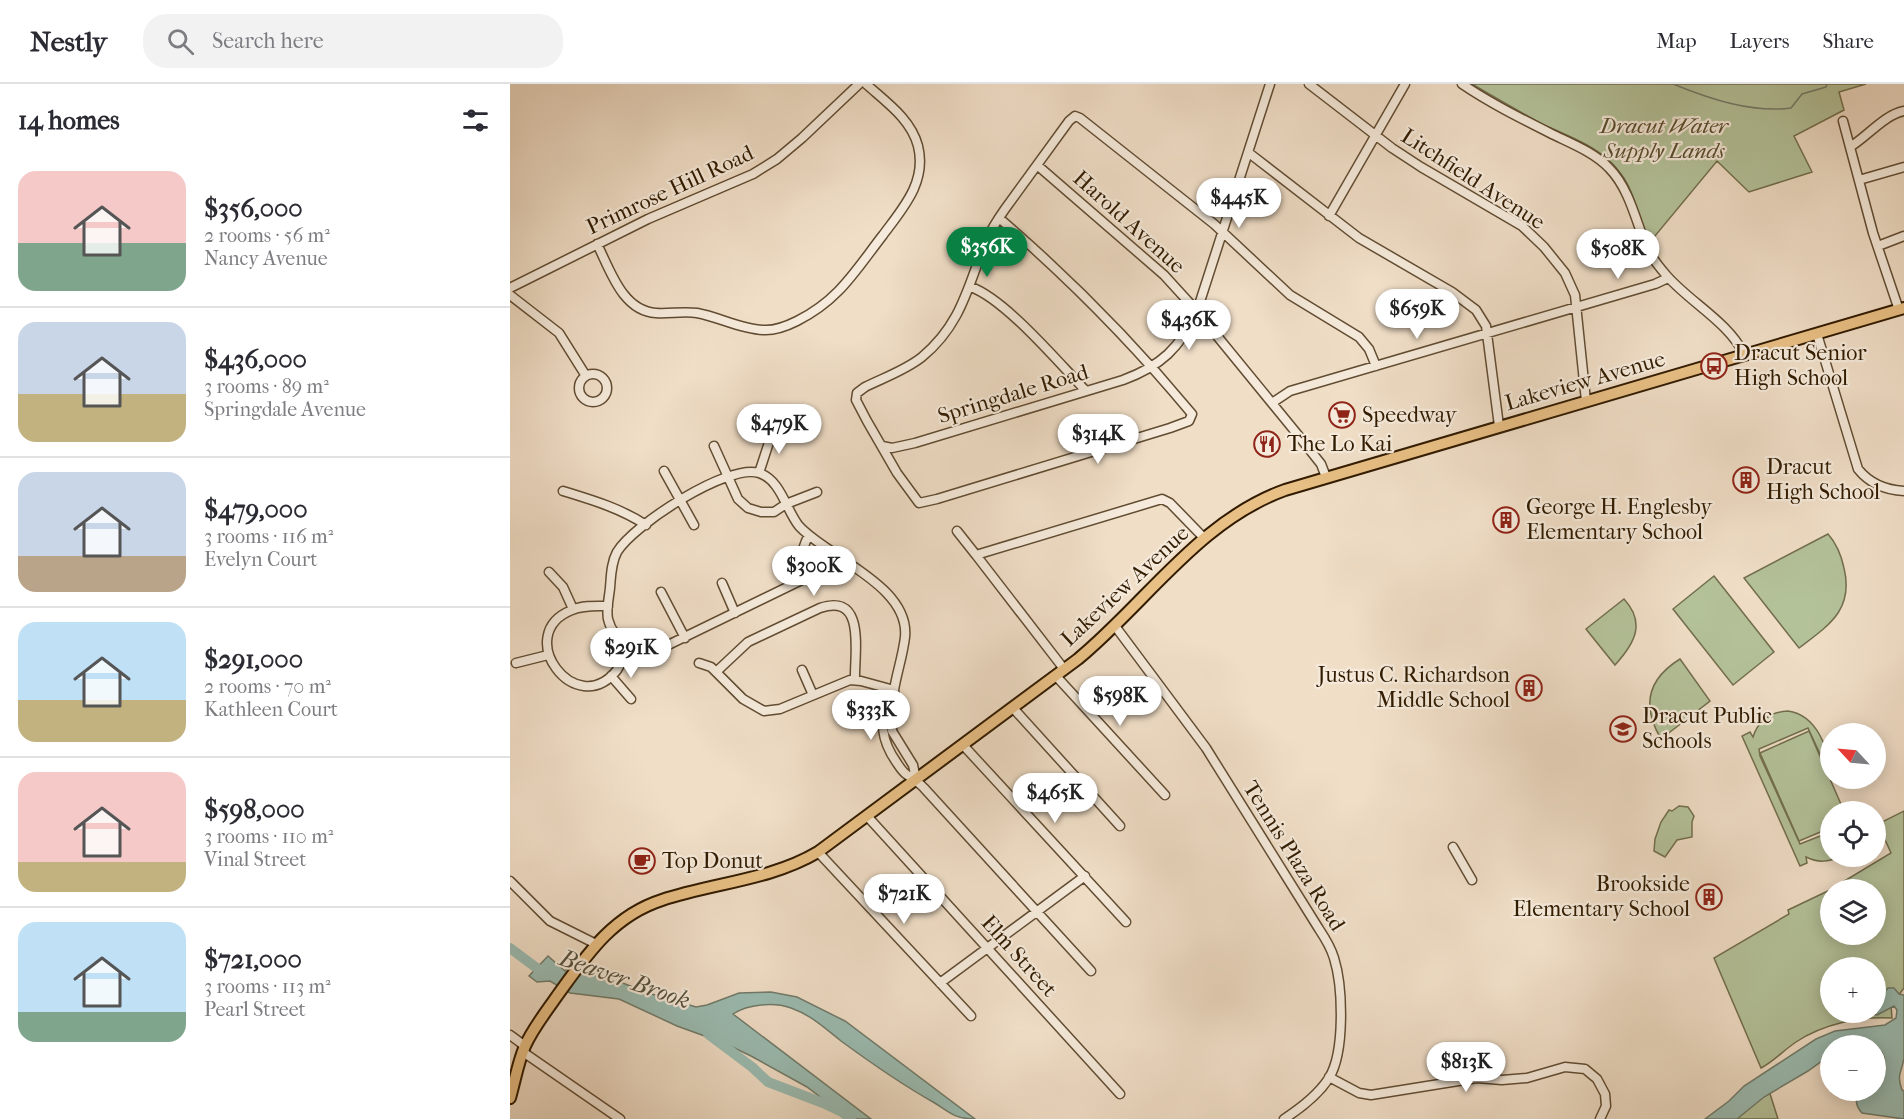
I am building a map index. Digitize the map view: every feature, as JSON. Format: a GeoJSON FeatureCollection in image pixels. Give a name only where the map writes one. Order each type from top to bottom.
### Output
{"type":"FeatureCollection","features":[{"type":"Feature","properties":{"kind":"main road","name":"Lakeview Avenue"},"geometry":{"type":"LineString","coordinates":[[510,1098],[524,1049],[537,1024],[596,944],[622,920],[653,903],[788,866],[818,852],[1060,673],[1115,626],[1204,538],[1225,520],[1262,499],[1326,477],[1901,309]]}},
{"type":"Feature","properties":{"kind":"street","name":"Primrose Hill Road"},"geometry":{"type":"LineString","coordinates":[[510,288],[648,219],[753,174],[777,159],[802,138],[859,84]]}},
{"type":"Feature","properties":{"kind":"street"},"geometry":{"type":"LineString","coordinates":[[597,244],[626,297],[638,308],[646,311],[694,313],[751,329],[763,330],[787,325],[815,311],[839,292],[900,213],[912,195],[919,175],[919,154],[913,134],[901,116],[866,84]]}},
{"type":"Feature","properties":{"kind":"street","name":"Springdale Road"},"geometry":{"type":"LineString","coordinates":[[882,446],[892,448],[915,442],[1086,391],[1145,372],[1167,355],[1185,336],[1197,311],[1270,84]]}},
{"type":"Feature","properties":{"kind":"street","name":"Litchfield Avenue"},"geometry":{"type":"LineString","coordinates":[[1309,84],[1421,167],[1521,226],[1544,248],[1565,273],[1575,295],[1586,401]]}},
{"type":"Feature","properties":{"kind":"street"},"geometry":{"type":"LineString","coordinates":[[1329,216],[1405,84]]}},
{"type":"Feature","properties":{"kind":"street"},"geometry":{"type":"LineString","coordinates":[[1462,84],[1517,117],[1595,157],[1610,168],[1623,189],[1647,249],[1668,278],[1727,331],[1744,354]]}},
{"type":"Feature","properties":{"kind":"street"},"geometry":{"type":"LineString","coordinates":[[1850,147],[1896,112],[1904,111]]}},
{"type":"Feature","properties":{"kind":"street"},"geometry":{"type":"LineString","coordinates":[[999,218],[1070,282],[1152,366],[1192,414],[1189,421],[977,488],[919,502],[897,472],[882,446],[856,400],[857,393],[921,358],[937,343],[958,314],[971,287],[987,239],[999,218],[1069,121],[1075,116],[1165,184],[1222,232],[1290,295],[1359,337],[1370,349],[1376,366]]}},
{"type":"Feature","properties":{"kind":"street"},"geometry":{"type":"LineString","coordinates":[[1843,121],[1878,246],[1901,309]]}},
{"type":"Feature","properties":{"kind":"street"},"geometry":{"type":"LineString","coordinates":[[1249,153],[1359,238],[1452,292],[1472,307],[1484,322],[1499,426]]}},
{"type":"Feature","properties":{"kind":"street","name":"Harold Avenue"},"geometry":{"type":"LineString","coordinates":[[1037,165],[1164,275],[1197,311],[1321,464],[1326,477]]}},
{"type":"Feature","properties":{"kind":"street"},"geometry":{"type":"LineString","coordinates":[[1859,180],[1904,167]]}},
{"type":"Feature","properties":{"kind":"street"},"geometry":{"type":"LineString","coordinates":[[1878,246],[1904,236]]}},
{"type":"Feature","properties":{"kind":"street"},"geometry":{"type":"LineString","coordinates":[[1272,404],[1290,391],[1655,284],[1668,278]]}},
{"type":"Feature","properties":{"kind":"street"},"geometry":{"type":"LineString","coordinates":[[971,287],[984,292],[1013,317],[1086,391]]}},
{"type":"Feature","properties":{"kind":"street"},"geometry":{"type":"LineString","coordinates":[[510,295],[559,333],[586,376]]}},
{"type":"Feature","properties":{"kind":"street"},"geometry":{"type":"LineString","coordinates":[[1817,334],[1857,466],[1865,477],[1876,485],[1904,491]]}},
{"type":"Feature","properties":{"kind":"street"},"geometry":{"type":"LineString","coordinates":[[759,473],[773,430]]}},
{"type":"Feature","properties":{"kind":"street"},"geometry":{"type":"LineString","coordinates":[[714,446],[738,499],[748,508],[761,512],[774,512],[786,504],[817,492]]}},
{"type":"Feature","properties":{"kind":"street"},"geometry":{"type":"LineString","coordinates":[[664,471],[694,525]]}},
{"type":"Feature","properties":{"kind":"street"},"geometry":{"type":"LineString","coordinates":[[843,560],[685,638],[657,649],[628,645],[614,632],[608,620],[612,568],[616,555],[624,544],[664,510],[728,476],[741,472],[759,473],[774,483],[797,523],[809,535],[871,580],[888,595],[897,606],[904,621],[905,636],[894,690],[887,696],[882,730],[886,745],[894,759],[905,774],[916,779],[1091,971]]}},
{"type":"Feature","properties":{"kind":"street"},"geometry":{"type":"LineString","coordinates":[[563,491],[613,506],[646,525]]}},
{"type":"Feature","properties":{"kind":"street"},"geometry":{"type":"LineString","coordinates":[[975,555],[1162,500],[1170,503],[1204,538]]}},
{"type":"Feature","properties":{"kind":"street"},"geometry":{"type":"LineString","coordinates":[[957,531],[1060,673],[1165,795]]}},
{"type":"Feature","properties":{"kind":"street"},"geometry":{"type":"LineString","coordinates":[[805,579],[801,560],[809,535]]}},
{"type":"Feature","properties":{"kind":"street"},"geometry":{"type":"LineString","coordinates":[[549,572],[563,587],[573,609]]}},
{"type":"Feature","properties":{"kind":"street"},"geometry":{"type":"LineString","coordinates":[[722,583],[735,613]]}},
{"type":"Feature","properties":{"kind":"street"},"geometry":{"type":"LineString","coordinates":[[661,592],[685,638]]}},
{"type":"Feature","properties":{"kind":"street"},"geometry":{"type":"LineString","coordinates":[[608,606],[573,609],[559,618],[548,638],[548,655],[552,665],[559,674],[574,683],[590,685],[611,676],[620,665],[628,645]]}},
{"type":"Feature","properties":{"kind":"street"},"geometry":{"type":"LineString","coordinates":[[716,672],[748,642],[820,608],[832,606],[848,612],[855,622],[855,680]]}},
{"type":"Feature","properties":{"kind":"street","name":"Tennis Plaza Road"},"geometry":{"type":"LineString","coordinates":[[1115,626],[1206,748],[1330,948],[1334,959],[1340,1009],[1336,1058],[1329,1077],[1298,1110],[1284,1119]]}},
{"type":"Feature","properties":{"kind":"street"},"geometry":{"type":"LineString","coordinates":[[516,663],[548,655]]}},
{"type":"Feature","properties":{"kind":"street"},"geometry":{"type":"LineString","coordinates":[[699,663],[707,665],[743,699],[764,711],[774,711],[855,680],[894,690]]}},
{"type":"Feature","properties":{"kind":"street"},"geometry":{"type":"LineString","coordinates":[[802,670],[813,695]]}},
{"type":"Feature","properties":{"kind":"street"},"geometry":{"type":"LineString","coordinates":[[611,676],[631,699]]}},
{"type":"Feature","properties":{"kind":"street"},"geometry":{"type":"LineString","coordinates":[[1012,708],[1120,826]]}},
{"type":"Feature","properties":{"kind":"street"},"geometry":{"type":"LineString","coordinates":[[963,745],[1126,922]]}},
{"type":"Feature","properties":{"kind":"street","name":"Elm Street"},"geometry":{"type":"LineString","coordinates":[[867,816],[1120,1094]]}},
{"type":"Feature","properties":{"kind":"street"},"geometry":{"type":"LineString","coordinates":[[1454,847],[1472,880]]}},
{"type":"Feature","properties":{"kind":"street"},"geometry":{"type":"LineString","coordinates":[[818,852],[971,1016]]}},
{"type":"Feature","properties":{"kind":"street"},"geometry":{"type":"LineString","coordinates":[[940,983],[1085,876]]}},
{"type":"Feature","properties":{"kind":"street"},"geometry":{"type":"LineString","coordinates":[[510,881],[550,921],[596,944]]}},
{"type":"Feature","properties":{"kind":"street"},"geometry":{"type":"LineString","coordinates":[[510,1035],[524,1049],[620,1119]]}},
{"type":"Feature","properties":{"kind":"street"},"geometry":{"type":"LineString","coordinates":[[1329,1077],[1359,1093],[1371,1095],[1477,1078],[1502,1080],[1527,1078],[1565,1067],[1584,1069],[1597,1079],[1605,1094],[1605,1106],[1600,1119]]}},
{"type":"Feature","properties":{"kind":"street"},"geometry":{"type":"LineString","coordinates":[[1298,1110],[1302,1119]]}},
{"type":"Feature","properties":{"kind":"green space","name":"Dracut Water Supply Lands"},"geometry":{"type":"Polygon","coordinates":[[[1472,84],[1866,84],[1839,92],[1844,110],[1794,136],[1812,172],[1749,192],[1717,161],[1650,242],[1626,182],[1605,157],[1596,150],[1544,125],[1472,84]]]}},
{"type":"Feature","properties":{"kind":"green space"},"geometry":{"type":"Polygon","coordinates":[[[1828,534],[1842,558],[1846,583],[1845,595],[1842,606],[1829,624],[1799,648],[1744,578],[1828,534]]]}},
{"type":"Feature","properties":{"kind":"green space"},"geometry":{"type":"Polygon","coordinates":[[[1714,576],[1774,652],[1733,685],[1673,609],[1714,576]]]}},
{"type":"Feature","properties":{"kind":"green space"},"geometry":{"type":"Polygon","coordinates":[[[1624,599],[1635,616],[1635,633],[1628,649],[1615,665],[1586,629],[1624,599]]]}},
{"type":"Feature","properties":{"kind":"green space"},"geometry":{"type":"Polygon","coordinates":[[[1680,659],[1710,701],[1661,739],[1651,716],[1651,695],[1660,676],[1680,659]]]}},
{"type":"Feature","properties":{"kind":"green space"},"geometry":{"type":"Polygon","coordinates":[[[1788,711],[1798,714],[1807,719],[1820,735],[1820,754],[1808,728],[1759,749],[1760,756],[1800,844],[1820,836],[1820,861],[1806,857],[1807,863],[1800,866],[1742,736],[1750,732],[1753,737],[1758,726],[1770,715],[1788,711]]]}},
{"type":"Feature","properties":{"kind":"green space"},"geometry":{"type":"Polygon","coordinates":[[[1809,731],[1820,756],[1820,789],[1834,789],[1840,801],[1820,801],[1820,832],[1799,841],[1760,753],[1809,731]]]}},
{"type":"Feature","properties":{"kind":"green space"},"geometry":{"type":"Polygon","coordinates":[[[1679,806],[1688,807],[1694,816],[1692,837],[1677,840],[1665,857],[1654,851],[1655,839],[1661,822],[1669,810],[1672,811],[1679,806]]]}},
{"type":"Feature","properties":{"kind":"green space"},"geometry":{"type":"Polygon","coordinates":[[[1904,811],[1904,988],[1891,1005],[1892,1018],[1886,1018],[1886,957],[1820,957],[1820,1023],[1839,1023],[1818,1030],[1796,1042],[1761,1068],[1714,958],[1789,914],[1788,910],[1820,895],[1820,945],[1886,945],[1886,879],[1848,879],[1868,867],[1886,867],[1886,856],[1891,853],[1886,842],[1886,820],[1904,811]]]}},
{"type":"Feature","properties":{"kind":"green space"},"geometry":{"type":"Polygon","coordinates":[[[1766,1081],[1778,1119],[1721,1119],[1766,1081]]]}},
{"type":"Feature","properties":{"kind":"water"},"geometry":{"type":"Polygon","coordinates":[[[548,956],[565,971],[568,967],[584,974],[608,977],[645,992],[696,1007],[739,993],[771,992],[797,997],[845,1021],[975,1119],[962,1118],[948,1112],[886,1073],[805,1014],[784,1006],[761,1005],[733,1014],[871,1119],[849,1119],[807,1087],[724,1043],[677,1026],[619,999],[570,993],[550,981],[537,982],[529,976],[548,956]]]}},
{"type":"Feature","properties":{"kind":"water"},"geometry":{"type":"Polygon","coordinates":[[[1894,988],[1899,994],[1904,995],[1904,1058],[1899,1077],[1904,1091],[1904,1119],[1862,1113],[1857,1105],[1857,1101],[1886,1101],[1886,1035],[1826,1035],[1835,1031],[1885,1025],[1896,1018],[1897,1010],[1894,1006],[1886,1010],[1886,990],[1894,988]]]}},
{"type":"Feature","properties":{"kind":"water"},"geometry":{"type":"Polygon","coordinates":[[[1820,1037],[1820,1062],[1808,1071],[1764,1097],[1737,1119],[1705,1119],[1744,1086],[1820,1037]]]}},
{"type":"Feature","properties":{"kind":"waterway"},"geometry":{"type":"LineString","coordinates":[[1673,84],[1731,104],[1776,109],[1791,108],[1802,94],[1826,87],[1827,84]]}},
{"type":"Feature","properties":{"kind":"waterway","name":"Beaver Brook"},"geometry":{"type":"LineString","coordinates":[[510,948],[546,975]]}},
{"type":"Feature","properties":{"kind":"waterway","name":"Beaver Brook"},"geometry":{"type":"LineString","coordinates":[[708,1034],[768,1082],[823,1103],[851,1119]]}},
{"type":"Feature","properties":{"kind":"place","name":"Dracut Senior High School"},"geometry":{"type":"Point","coordinates":[1714,366]}},
{"type":"Feature","properties":{"kind":"place","name":"Speedway"},"geometry":{"type":"Point","coordinates":[1342,415]}},
{"type":"Feature","properties":{"kind":"place","name":"The Lo Kai"},"geometry":{"type":"Point","coordinates":[1267,444]}},
{"type":"Feature","properties":{"kind":"place","name":"Dracut High School"},"geometry":{"type":"Point","coordinates":[1746,480]}},
{"type":"Feature","properties":{"kind":"place","name":"George H. Englesby Elementary School"},"geometry":{"type":"Point","coordinates":[1506,520]}},
{"type":"Feature","properties":{"kind":"place","name":"Justus C. Richardson Middle School"},"geometry":{"type":"Point","coordinates":[1529,688]}},
{"type":"Feature","properties":{"kind":"place","name":"Dracut Public Schools"},"geometry":{"type":"Point","coordinates":[1623,729]}},
{"type":"Feature","properties":{"kind":"place","name":"Top Donut"},"geometry":{"type":"Point","coordinates":[642,861]}},
{"type":"Feature","properties":{"kind":"place","name":"Brookside Elementary School"},"geometry":{"type":"Point","coordinates":[1709,897]}}]}
